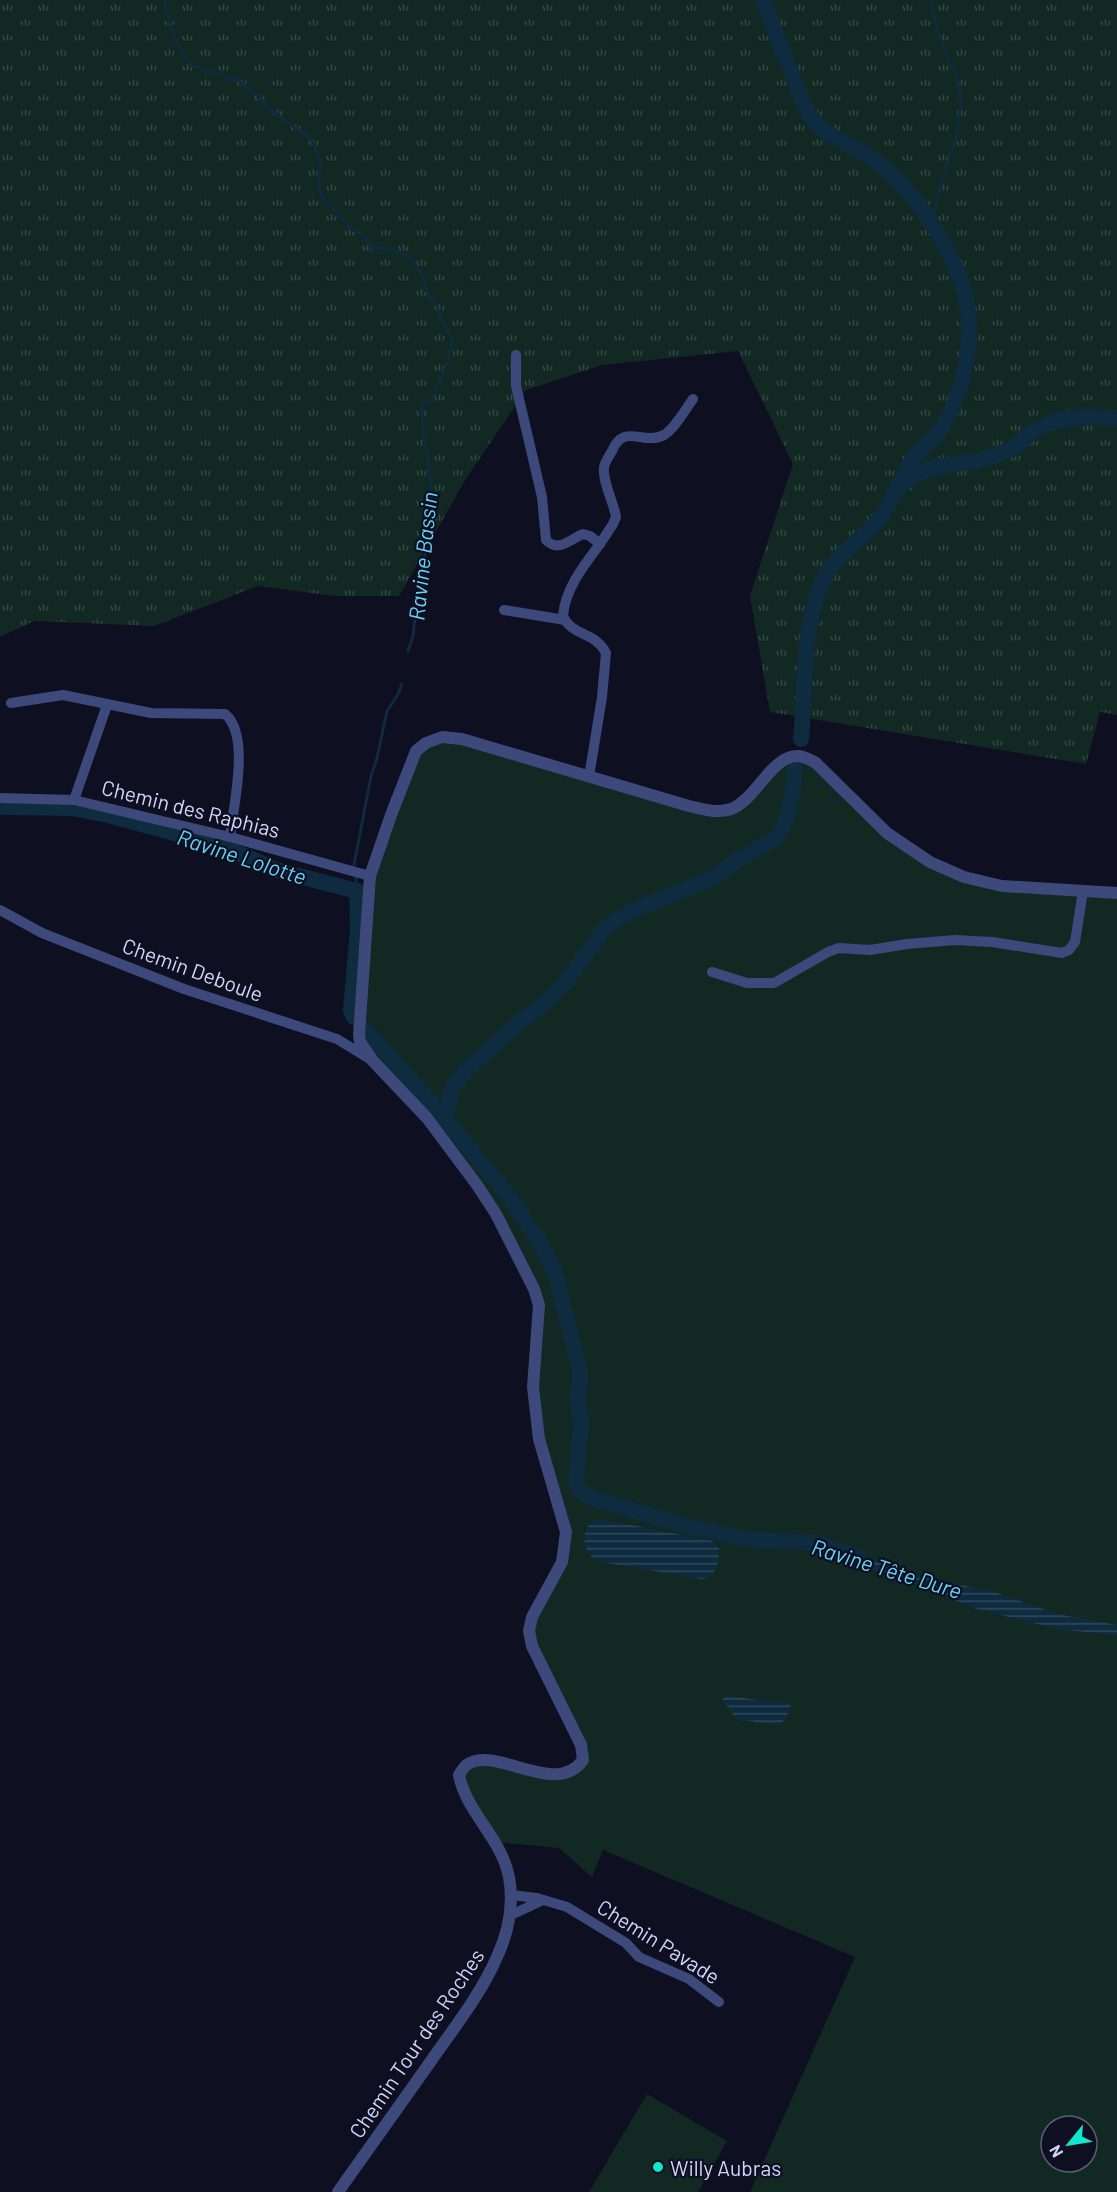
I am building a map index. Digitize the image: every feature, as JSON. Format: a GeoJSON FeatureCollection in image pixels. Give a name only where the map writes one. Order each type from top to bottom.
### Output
{"type":"FeatureCollection","features":[{"type":"Feature","properties":{"kind":"street"},"geometry":{"type":"LineString","coordinates":[[516,355],[516,386],[542,497],[546,540],[550,544],[563,545],[584,534],[600,544]]}},
{"type":"Feature","properties":{"kind":"street"},"geometry":{"type":"LineString","coordinates":[[565,620],[564,606],[567,595],[616,517],[604,468],[616,441],[620,437],[662,435],[669,431],[693,399]]}},
{"type":"Feature","properties":{"kind":"street"},"geometry":{"type":"LineString","coordinates":[[504,610],[565,620],[578,631],[597,639],[606,653],[602,697],[589,777]]}},
{"type":"Feature","properties":{"kind":"street"},"geometry":{"type":"LineString","coordinates":[[10,703],[63,695],[107,705],[167,714],[225,714],[231,719],[237,740],[239,761],[230,837]]}},
{"type":"Feature","properties":{"kind":"street"},"geometry":{"type":"LineString","coordinates":[[74,800],[107,705]]}},
{"type":"Feature","properties":{"kind":"street"},"geometry":{"type":"LineString","coordinates":[[373,1061],[360,1042],[358,1027],[370,876],[416,751],[426,742],[441,737],[462,739],[689,806],[720,811],[743,803],[777,765],[789,758],[803,757],[816,763],[887,834],[930,862],[964,877],[1002,886],[1117,893]]}},
{"type":"Feature","properties":{"kind":"street","name":"Chemin des Raphias"},"geometry":{"type":"LineString","coordinates":[[0,798],[74,800],[230,837],[370,876]]}},
{"type":"Feature","properties":{"kind":"street"},"geometry":{"type":"LineString","coordinates":[[712,972],[747,982],[774,983],[828,951],[839,948],[870,950],[955,940],[992,942],[1062,953],[1075,942],[1083,891]]}},
{"type":"Feature","properties":{"kind":"street","name":"Chemin Deboule"},"geometry":{"type":"LineString","coordinates":[[0,910],[42,933],[184,988],[337,1039],[373,1061]]}},
{"type":"Feature","properties":{"kind":"street","name":"Chemin Tour des Roches"},"geometry":{"type":"LineString","coordinates":[[338,2192],[453,2030],[487,1977],[498,1957],[511,1915],[511,1894],[503,1860],[461,1786],[459,1775],[468,1764],[486,1760],[541,1774],[577,1769],[583,1760],[581,1745],[532,1646],[529,1631],[532,1617],[562,1562],[566,1532],[539,1439],[533,1387],[539,1305],[534,1289],[496,1214],[441,1135],[373,1061]]}},
{"type":"Feature","properties":{"kind":"street","name":"Chemin Pavade"},"geometry":{"type":"LineString","coordinates":[[511,1894],[567,1907],[626,1943],[639,1957],[689,1978],[719,2002]]}},
{"type":"Feature","properties":{"kind":"street"},"geometry":{"type":"LineString","coordinates":[[511,1915],[543,1900]]}},
{"type":"Feature","properties":{"kind":"green space"},"geometry":{"type":"Polygon","coordinates":[[[0,0],[1117,0],[1117,715],[1100,712],[1086,764],[770,712],[750,596],[793,464],[738,351],[602,365],[526,390],[467,477],[399,596],[335,596],[258,586],[154,626],[34,621],[0,637],[0,0]]]}},
{"type":"Feature","properties":{"kind":"green space"},"geometry":{"type":"Polygon","coordinates":[[[442,737],[689,806],[731,809],[777,765],[803,757],[887,833],[964,877],[1117,893],[1117,2192],[750,2192],[855,1957],[603,1850],[592,1877],[559,1848],[493,1842],[461,1787],[468,1764],[555,1774],[583,1760],[529,1631],[562,1562],[565,1532],[533,1387],[539,1305],[496,1214],[359,1035],[370,876],[416,751],[442,737]]]}},
{"type":"Feature","properties":{"kind":"green space","name":"Willy Aubras"},"geometry":{"type":"Polygon","coordinates":[[[647,2094],[727,2141],[698,2192],[589,2192],[647,2094]]]}},
{"type":"Feature","properties":{"kind":"water"},"geometry":{"type":"Polygon","coordinates":[[[595,1520],[606,1520],[712,1541],[719,1548],[716,1568],[711,1575],[702,1579],[596,1561],[588,1552],[585,1540],[587,1529],[595,1520]]]}},
{"type":"Feature","properties":{"kind":"water"},"geometry":{"type":"Polygon","coordinates":[[[843,1547],[859,1555],[934,1580],[992,1591],[1057,1614],[1117,1625],[1117,1635],[1057,1629],[974,1608],[897,1576],[854,1564],[846,1560],[837,1549],[843,1547]]]}},
{"type":"Feature","properties":{"kind":"water"},"geometry":{"type":"Polygon","coordinates":[[[727,1696],[791,1704],[785,1719],[781,1723],[771,1725],[737,1719],[723,1701],[723,1698],[727,1696]]]}},
{"type":"Feature","properties":{"kind":"waterway","name":"Ravine Bassin"},"geometry":{"type":"LineString","coordinates":[[164,0],[176,42],[190,65],[239,81],[271,110],[310,137],[321,162],[318,180],[322,197],[352,229],[366,237],[370,248],[389,248],[411,258],[423,278],[428,295],[436,303],[441,319],[452,339],[448,361],[433,397],[422,405],[431,486],[430,516],[413,636],[408,651]]}},
{"type":"Feature","properties":{"kind":"waterway","name":"Ravine Tête Dure"},"geometry":{"type":"LineString","coordinates":[[763,0],[811,117],[834,137],[864,153],[886,169],[912,196],[934,226],[951,259],[965,294],[968,314],[969,334],[963,375],[958,394],[941,429],[913,459],[877,522],[840,557],[822,582],[815,600],[807,639],[801,739]]}},
{"type":"Feature","properties":{"kind":"waterway"},"geometry":{"type":"LineString","coordinates":[[931,0],[940,39],[959,83],[961,101],[956,138],[940,186],[932,224]]}},
{"type":"Feature","properties":{"kind":"waterway"},"geometry":{"type":"LineString","coordinates":[[900,486],[920,472],[980,460],[1011,450],[1033,431],[1054,421],[1081,417],[1117,418]]}},
{"type":"Feature","properties":{"kind":"waterway","name":"Ravine Bassin"},"geometry":{"type":"LineString","coordinates":[[354,865],[371,776],[387,711],[402,684]]}},
{"type":"Feature","properties":{"kind":"waterway","name":"Ravine Tête Dure"},"geometry":{"type":"LineString","coordinates":[[443,1116],[448,1107],[452,1088],[466,1070],[521,1021],[544,1004],[565,983],[603,931],[616,920],[632,911],[713,878],[776,838],[787,816],[796,764]]}},
{"type":"Feature","properties":{"kind":"waterway","name":"Ravine Lolotte"},"geometry":{"type":"LineString","coordinates":[[1,804],[4,807],[72,808],[108,815],[211,843],[276,870],[357,891],[358,929],[351,1010],[354,1017]]}},
{"type":"Feature","properties":{"kind":"waterway","name":"Ravine Bassin"},"geometry":{"type":"LineString","coordinates":[[356,878],[357,891]]}},
{"type":"Feature","properties":{"kind":"waterway","name":"Ravine Tête Dure"},"geometry":{"type":"LineString","coordinates":[[366,1030],[443,1116],[511,1199],[539,1241],[555,1272],[580,1372],[577,1394],[581,1423],[576,1482],[580,1490],[591,1498],[690,1527],[748,1539],[819,1543],[857,1557]]}},
{"type":"Feature","properties":{"kind":"place","name":"Willy Aubras"},"geometry":{"type":"Point","coordinates":[658,2167]}}]}
